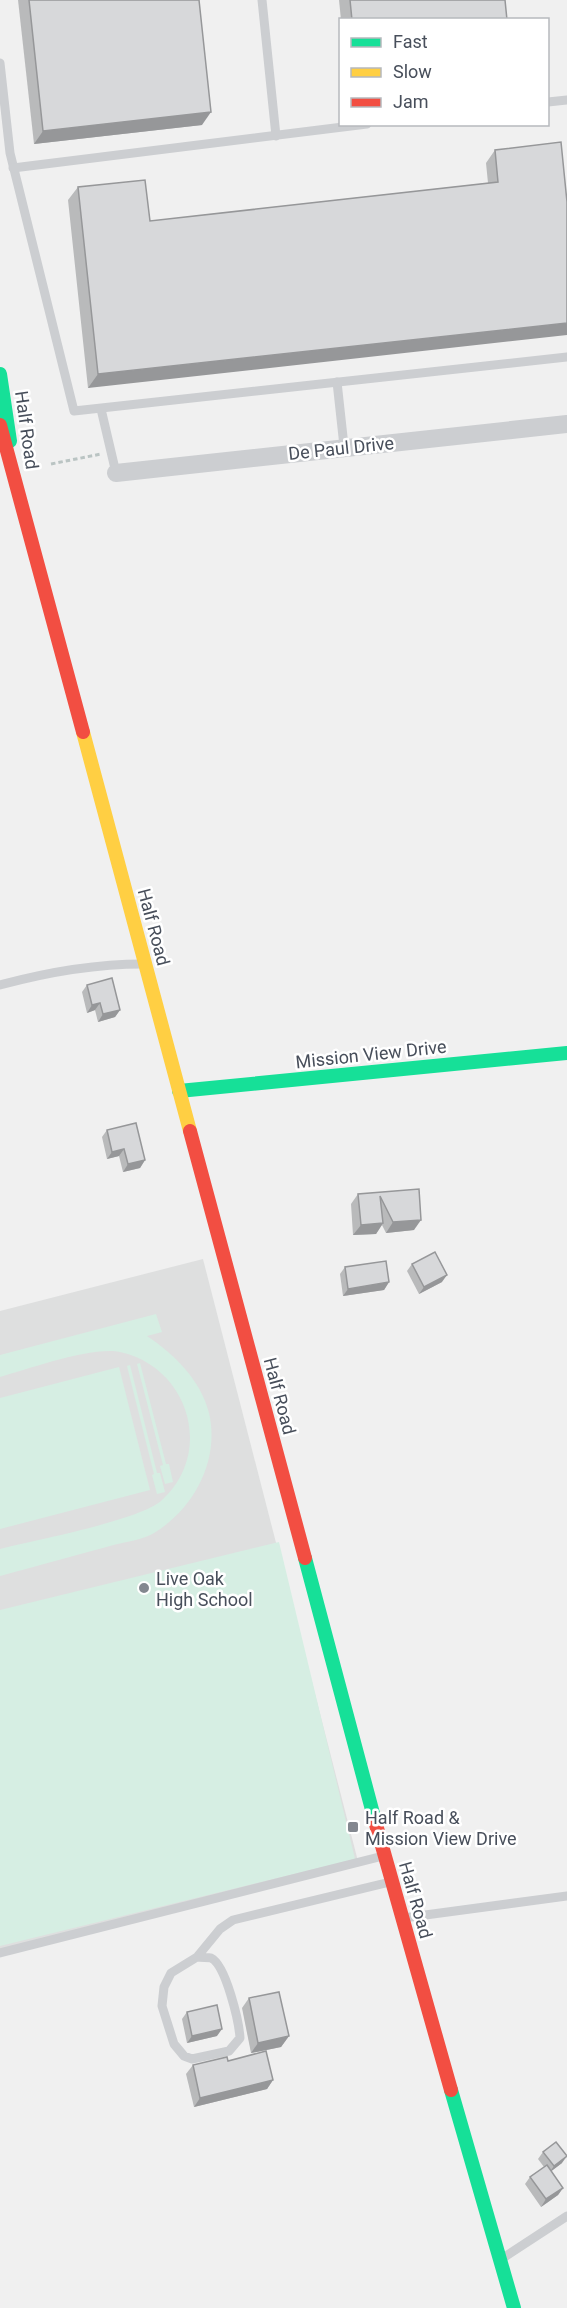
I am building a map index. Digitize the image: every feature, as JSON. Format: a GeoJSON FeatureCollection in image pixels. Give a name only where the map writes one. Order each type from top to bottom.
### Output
{"type":"FeatureCollection","features":[{"type":"Feature","properties":{"kind":"street","name":"Half Road"},"geometry":{"type":"LineString","coordinates":[[0,374],[18,492]]}},
{"type":"Feature","properties":{"kind":"street","name":"De Paul Drive"},"geometry":{"type":"LineString","coordinates":[[116,473],[567,424]]}},
{"type":"Feature","properties":{"kind":"street","name":"Half Road"},"geometry":{"type":"LineString","coordinates":[[0,425],[392,1882],[514,2308]]}},
{"type":"Feature","properties":{"kind":"street","name":"Mission View Drive"},"geometry":{"type":"LineString","coordinates":[[179,1091],[567,1053]]}},
{"type":"Feature","properties":{"kind":"lane"},"geometry":{"type":"LineString","coordinates":[[262,0],[276,136]]}},
{"type":"Feature","properties":{"kind":"lane"},"geometry":{"type":"LineString","coordinates":[[0,63],[13,168],[74,411],[101,410],[567,357]]}},
{"type":"Feature","properties":{"kind":"lane"},"geometry":{"type":"LineString","coordinates":[[549,102],[567,100]]}},
{"type":"Feature","properties":{"kind":"lane"},"geometry":{"type":"LineString","coordinates":[[13,168],[352,126]]}},
{"type":"Feature","properties":{"kind":"lane"},"geometry":{"type":"LineString","coordinates":[[337,382],[344,447]]}},
{"type":"Feature","properties":{"kind":"lane"},"geometry":{"type":"LineString","coordinates":[[101,410],[116,473]]}},
{"type":"Feature","properties":{"kind":"lane"},"geometry":{"type":"LineString","coordinates":[[0,985],[67,969],[109,964],[145,964]]}},
{"type":"Feature","properties":{"kind":"lane"},"geometry":{"type":"LineString","coordinates":[[0,1953],[385,1855]]}},
{"type":"Feature","properties":{"kind":"lane"},"geometry":{"type":"LineString","coordinates":[[197,1957],[211,1958],[220,1966],[239,2022],[240,2038],[229,2051],[192,2060],[184,2056],[174,2044],[162,2006],[164,1987],[171,1973],[197,1957],[220,1929],[233,1920],[392,1882]]}},
{"type":"Feature","properties":{"kind":"lane"},"geometry":{"type":"LineString","coordinates":[[402,1918],[567,1896]]}},
{"type":"Feature","properties":{"kind":"lane"},"geometry":{"type":"LineString","coordinates":[[501,2259],[567,2216]]}},
{"type":"Feature","properties":{"kind":"path"},"geometry":{"type":"LineString","coordinates":[[51,464],[108,453]]}},
{"type":"Feature","properties":{"kind":"shaded area","name":"Live Oak High School"},"geometry":{"type":"Polygon","coordinates":[[[203,1259],[359,1865],[0,1955],[0,1311],[203,1259]]]}},
{"type":"Feature","properties":{"kind":"green space"},"geometry":{"type":"Polygon","coordinates":[[[156,1314],[162,1332],[147,1336],[185,1369],[200,1390],[209,1413],[211,1448],[201,1482],[181,1511],[154,1533],[0,1576],[0,1549],[109,1523],[131,1516],[161,1501],[178,1481],[187,1460],[190,1437],[187,1414],[178,1393],[163,1375],[144,1361],[120,1352],[94,1352],[60,1359],[0,1377],[0,1355],[156,1314]]]}},
{"type":"Feature","properties":{"kind":"green space"},"geometry":{"type":"Polygon","coordinates":[[[140,1363],[166,1464],[169,1464],[173,1482],[165,1484],[160,1466],[163,1465],[137,1364],[140,1363]]]}},
{"type":"Feature","properties":{"kind":"green space"},"geometry":{"type":"Polygon","coordinates":[[[130,1365],[157,1473],[160,1473],[165,1492],[157,1494],[127,1366],[130,1365]]]}},
{"type":"Feature","properties":{"kind":"green space"},"geometry":{"type":"Polygon","coordinates":[[[119,1367],[150,1490],[0,1529],[0,1398],[119,1367]]]}},
{"type":"Feature","properties":{"kind":"green space"},"geometry":{"type":"Polygon","coordinates":[[[279,1542],[355,1859],[0,1946],[0,1610],[279,1542]]]}},
{"type":"Feature","properties":{"kind":"building"},"geometry":{"type":"Polygon","coordinates":[[[29,0],[199,0],[211,112],[43,131],[29,0]]]}},
{"type":"Feature","properties":{"kind":"building"},"geometry":{"type":"Polygon","coordinates":[[[350,0],[505,0],[507,18],[352,18],[350,0]]]}},
{"type":"Feature","properties":{"kind":"building"},"geometry":{"type":"Polygon","coordinates":[[[561,142],[567,202],[567,323],[98,374],[78,187],[145,180],[150,221],[498,182],[495,150],[561,142]]]}},
{"type":"Feature","properties":{"kind":"building"},"geometry":{"type":"Polygon","coordinates":[[[112,978],[120,1010],[103,1014],[100,1003],[92,1005],[87,985],[112,978]]]}},
{"type":"Feature","properties":{"kind":"building"},"geometry":{"type":"Polygon","coordinates":[[[136,1123],[145,1160],[128,1164],[124,1149],[112,1152],[107,1130],[136,1123]]]}},
{"type":"Feature","properties":{"kind":"building"},"geometry":{"type":"Polygon","coordinates":[[[419,1189],[421,1220],[393,1222],[380,1196],[383,1223],[361,1225],[358,1194],[419,1189]]]}},
{"type":"Feature","properties":{"kind":"building"},"geometry":{"type":"Polygon","coordinates":[[[435,1252],[447,1275],[424,1287],[412,1264],[435,1252]]]}},
{"type":"Feature","properties":{"kind":"building"},"geometry":{"type":"Polygon","coordinates":[[[386,1261],[389,1282],[348,1289],[345,1267],[386,1261]]]}},
{"type":"Feature","properties":{"kind":"building"},"geometry":{"type":"Polygon","coordinates":[[[279,1992],[289,2036],[258,2043],[249,1998],[279,1992]]]}},
{"type":"Feature","properties":{"kind":"building"},"geometry":{"type":"Polygon","coordinates":[[[217,2005],[222,2029],[192,2036],[187,2012],[217,2005]]]}},
{"type":"Feature","properties":{"kind":"building"},"geometry":{"type":"Polygon","coordinates":[[[266,2051],[273,2080],[200,2098],[193,2065],[227,2057],[228,2061],[266,2051]]]}},
{"type":"Feature","properties":{"kind":"building"},"geometry":{"type":"Polygon","coordinates":[[[556,2142],[567,2156],[554,2166],[543,2152],[556,2142]]]}},
{"type":"Feature","properties":{"kind":"building"},"geometry":{"type":"Polygon","coordinates":[[[547,2165],[563,2188],[546,2199],[530,2177],[547,2165]]]}},
{"type":"Feature","properties":{"kind":"traffic: fast"},"geometry":{"type":"LineString","coordinates":[[0,374],[10,441]]}},
{"type":"Feature","properties":{"kind":"traffic: fast"},"geometry":{"type":"LineString","coordinates":[[179,1091],[567,1053]]}},
{"type":"Feature","properties":{"kind":"traffic: fast"},"geometry":{"type":"LineString","coordinates":[[305,1558],[375,1821]]}},
{"type":"Feature","properties":{"kind":"traffic: fast"},"geometry":{"type":"LineString","coordinates":[[451,2090],[514,2308]]}},
{"type":"Feature","properties":{"kind":"traffic: slow"},"geometry":{"type":"LineString","coordinates":[[83,732],[190,1131]]}},
{"type":"Feature","properties":{"kind":"traffic: jam"},"geometry":{"type":"LineString","coordinates":[[0,425],[83,732]]}},
{"type":"Feature","properties":{"kind":"traffic: jam"},"geometry":{"type":"LineString","coordinates":[[190,1131],[305,1558]]}},
{"type":"Feature","properties":{"kind":"traffic: jam"},"geometry":{"type":"LineString","coordinates":[[375,1821],[451,2090]]}},
{"type":"Feature","properties":{"kind":"place","name":"Live Oak High School"},"geometry":{"type":"Point","coordinates":[144,1588]}},
{"type":"Feature","properties":{"kind":"place","name":"Half Road & Mission View Drive"},"geometry":{"type":"Point","coordinates":[353,1827]}}]}
